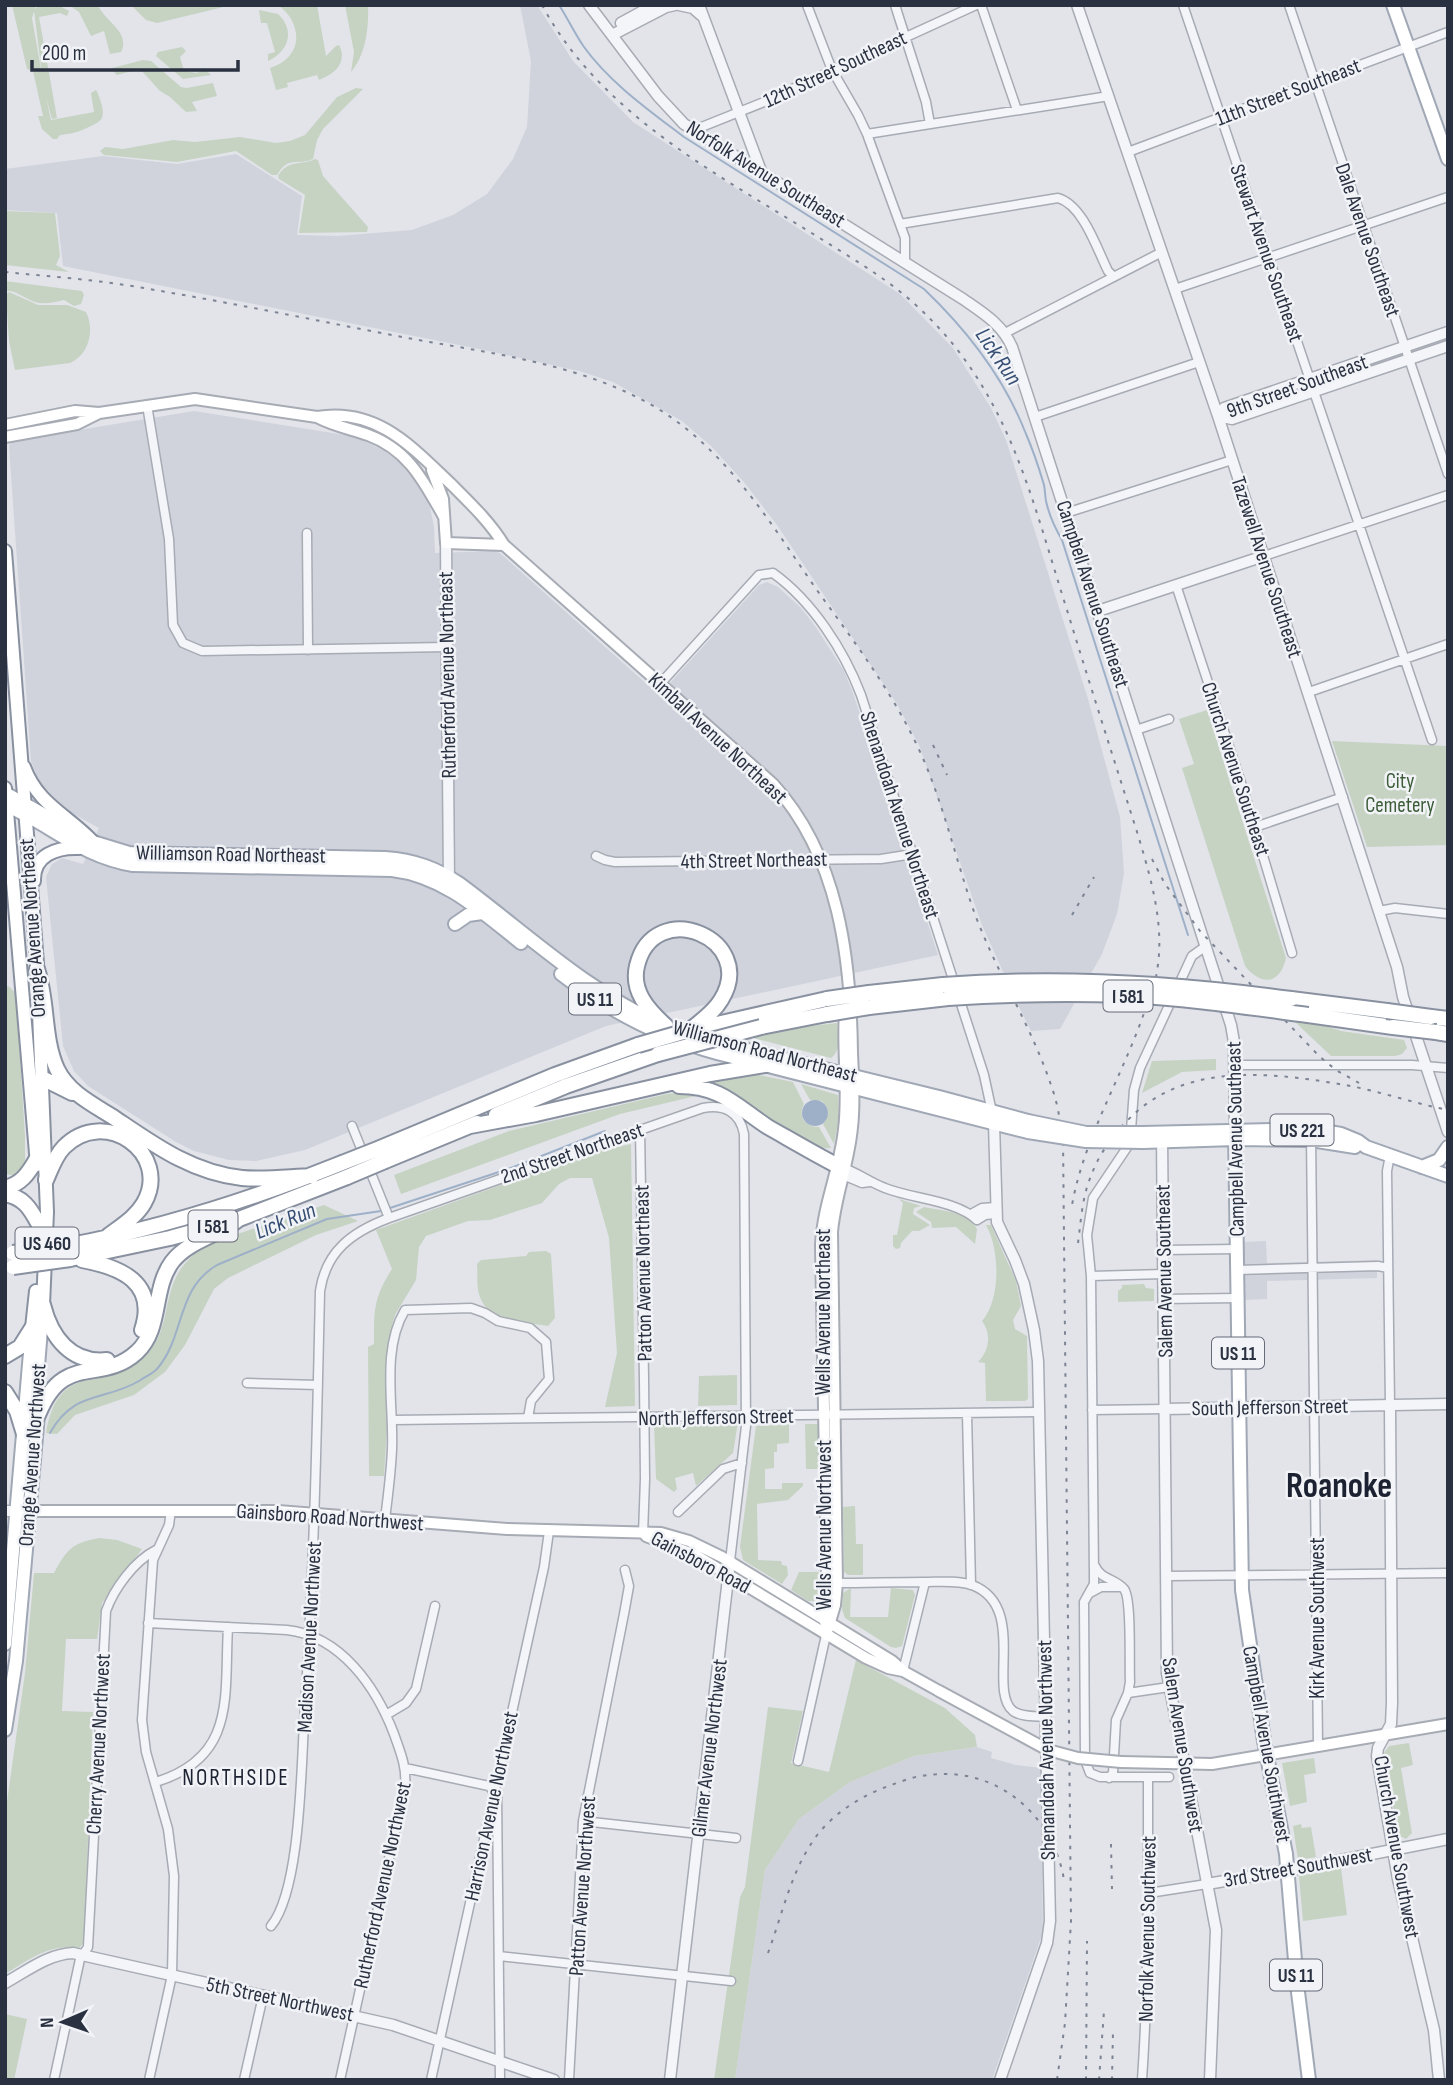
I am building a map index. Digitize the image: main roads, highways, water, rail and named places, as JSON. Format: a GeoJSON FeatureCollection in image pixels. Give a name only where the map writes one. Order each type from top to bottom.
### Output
{"type":"FeatureCollection","features":[{"type":"Feature","properties":{"kind":"highway"},"geometry":{"type":"LineString","coordinates":[[666,1026],[643,1002],[636,978],[639,960],[647,945],[668,931],[682,929],[699,932],[715,942],[725,957],[729,972],[727,988],[720,1002],[690,1030]]}},
{"type":"Feature","properties":{"kind":"highway"},"geometry":{"type":"LineString","coordinates":[[38,977],[43,988],[52,1055],[63,1078],[83,1098]]}},
{"type":"Feature","properties":{"kind":"highway","name":"I 581"},"geometry":{"type":"LineString","coordinates":[[9,1260],[158,1241],[239,1219],[555,1076],[638,1045],[733,1019],[1023,980],[1094,980],[1196,987],[1448,1019]]}},
{"type":"Feature","properties":{"kind":"highway","name":"I 581"},"geometry":{"type":"LineString","coordinates":[[946,991],[1128,995],[1208,1002],[1442,1033]]}},
{"type":"Feature","properties":{"kind":"highway","name":"I 581"},"geometry":{"type":"LineString","coordinates":[[382,1155],[470,1126],[566,1086],[658,1055],[827,1006]]}},
{"type":"Feature","properties":{"kind":"highway"},"geometry":{"type":"LineString","coordinates":[[470,1126],[650,1090],[710,1074],[765,1065]]}},
{"type":"Feature","properties":{"kind":"highway"},"geometry":{"type":"LineString","coordinates":[[42,1078],[83,1098],[166,1152],[198,1168],[243,1178],[312,1176]]}},
{"type":"Feature","properties":{"kind":"highway"},"geometry":{"type":"LineString","coordinates":[[650,1090],[688,1086],[714,1091],[731,1099],[778,1133],[841,1169]]}},
{"type":"Feature","properties":{"kind":"highway"},"geometry":{"type":"LineString","coordinates":[[46,1180],[61,1150],[79,1136],[105,1131],[120,1135],[134,1144],[148,1165],[148,1195],[135,1214],[104,1238]]}},
{"type":"Feature","properties":{"kind":"highway"},"geometry":{"type":"LineString","coordinates":[[5,1188],[20,1183],[37,1160]]}},
{"type":"Feature","properties":{"kind":"highway","name":"I 581"},"geometry":{"type":"LineString","coordinates":[[71,1254],[104,1238],[205,1213],[312,1176],[344,1170]]}},
{"type":"Feature","properties":{"kind":"highway"},"geometry":{"type":"LineString","coordinates":[[5,1194],[25,1203],[38,1223]]}},
{"type":"Feature","properties":{"kind":"highway"},"geometry":{"type":"LineString","coordinates":[[38,1415],[47,1394],[65,1377],[76,1372],[120,1363],[137,1352],[149,1334],[161,1283],[172,1263],[186,1249],[225,1230],[239,1219]]}},
{"type":"Feature","properties":{"kind":"highway"},"geometry":{"type":"LineString","coordinates":[[43,1305],[50,1327],[59,1341],[74,1355],[93,1360],[108,1359],[121,1354],[136,1342],[141,1333],[145,1317],[144,1301],[134,1280],[113,1266],[71,1254]]}},
{"type":"Feature","properties":{"kind":"highway"},"geometry":{"type":"LineString","coordinates":[[5,1356],[20,1347],[32,1328]]}},
{"type":"Feature","properties":{"kind":"highway"},"geometry":{"type":"LineString","coordinates":[[5,1392],[18,1412],[24,1434]]}},
{"type":"Feature","properties":{"kind":"main road"},"geometry":{"type":"LineString","coordinates":[[1393,5],[1448,159]]}},
{"type":"Feature","properties":{"kind":"main road","name":"Kimball Avenue Northeast"},"geometry":{"type":"LineString","coordinates":[[5,425],[75,411],[99,413],[180,400],[209,399],[317,417],[335,414],[380,426],[404,440],[483,516],[504,545],[785,797],[803,824],[819,860],[841,925],[852,1021],[849,1081]]}},
{"type":"Feature","properties":{"kind":"main road","name":"Kimball Avenue Northeast"},"geometry":{"type":"LineString","coordinates":[[5,437],[77,424],[99,413]]}},
{"type":"Feature","properties":{"kind":"main road","name":"Kimball Avenue Northeast"},"geometry":{"type":"LineString","coordinates":[[317,417],[334,427],[372,436],[396,449],[419,472],[444,517]]}},
{"type":"Feature","properties":{"kind":"main road","name":"Rutherford Avenue Northeast"},"geometry":{"type":"LineString","coordinates":[[429,463],[443,499],[446,543],[504,545]]}},
{"type":"Feature","properties":{"kind":"main road","name":"Orange Avenue Northeast"},"geometry":{"type":"LineString","coordinates":[[5,551],[19,754],[7,834],[8,872],[37,1160],[38,1223],[32,1328]]}},
{"type":"Feature","properties":{"kind":"main road"},"geometry":{"type":"LineString","coordinates":[[19,754],[40,797],[75,823],[93,842]]}},
{"type":"Feature","properties":{"kind":"main road"},"geometry":{"type":"LineString","coordinates":[[12,801],[31,970],[38,977]]}},
{"type":"Feature","properties":{"kind":"main road","name":"Orange Avenue Northeast"},"geometry":{"type":"LineString","coordinates":[[12,801],[32,916],[38,977],[47,1242],[43,1305]]}},
{"type":"Feature","properties":{"kind":"main road","name":"Williamson Road Northeast"},"geometry":{"type":"LineString","coordinates":[[12,801],[93,842],[114,850],[139,854],[395,859],[424,865],[587,983],[623,1005],[666,1026],[849,1081],[1028,1126],[1143,1138],[1235,1135]]}},
{"type":"Feature","properties":{"kind":"main road","name":"Williamson Road Northeast"},"geometry":{"type":"LineString","coordinates":[[12,801],[79,848],[103,859],[133,866],[392,870],[449,883],[482,913],[584,992],[628,1020],[674,1040],[765,1065],[849,1081]]}},
{"type":"Feature","properties":{"kind":"main road"},"geometry":{"type":"LineString","coordinates":[[32,916],[34,874],[38,863],[51,852],[79,848]]}},
{"type":"Feature","properties":{"kind":"main road"},"geometry":{"type":"LineString","coordinates":[[455,924],[465,916],[482,913]]}},
{"type":"Feature","properties":{"kind":"main road","name":"Wells Avenue Northeast"},"geometry":{"type":"LineString","coordinates":[[829,1415],[821,1236],[826,1201],[841,1169],[849,1081]]}},
{"type":"Feature","properties":{"kind":"main road","name":"US 221"},"geometry":{"type":"LineString","coordinates":[[1235,1135],[1341,1134],[1366,1147],[1448,1175]]}},
{"type":"Feature","properties":{"kind":"main road","name":"Campbell Avenue Southeast"},"geometry":{"type":"LineString","coordinates":[[1235,1135],[1238,1408]]}},
{"type":"Feature","properties":{"kind":"main road"},"geometry":{"type":"LineString","coordinates":[[1422,1167],[1439,1160],[1448,1147]]}},
{"type":"Feature","properties":{"kind":"main road","name":"Orange Avenue Northwest"},"geometry":{"type":"LineString","coordinates":[[5,1730],[16,1661],[17,1511],[38,1415],[38,1366],[43,1305]]}},
{"type":"Feature","properties":{"kind":"main road","name":"Orange Avenue Northwest"},"geometry":{"type":"LineString","coordinates":[[5,1644],[32,1328]]}},
{"type":"Feature","properties":{"kind":"main road","name":"Campbell Avenue Southwest"},"geometry":{"type":"LineString","coordinates":[[1238,1408],[1241,1576],[1288,1870],[1297,1984],[1309,2080]]}},
{"type":"Feature","properties":{"kind":"main road","name":"Wells Avenue Northwest"},"geometry":{"type":"LineString","coordinates":[[828,1621],[835,1605],[837,1583],[829,1415]]}},
{"type":"Feature","properties":{"kind":"main road","name":"Wells Avenue Northwest"},"geometry":{"type":"LineString","coordinates":[[826,1635],[829,1415]]}},
{"type":"Feature","properties":{"kind":"main road","name":"Gainsboro Road Northwest"},"geometry":{"type":"LineString","coordinates":[[17,1511],[316,1513],[549,1531],[643,1534]]}},
{"type":"Feature","properties":{"kind":"main road","name":"Gainsboro Road"},"geometry":{"type":"LineString","coordinates":[[643,1534],[661,1533],[702,1546],[828,1621],[892,1661],[903,1671]]}},
{"type":"Feature","properties":{"kind":"main road","name":"Gainsboro Road"},"geometry":{"type":"LineString","coordinates":[[643,1534],[685,1550],[877,1663],[903,1671],[1048,1750],[1078,1758],[1212,1764],[1448,1724]]}},
{"type":"Feature","properties":{"kind":"water"},"geometry":{"type":"Polygon","coordinates":[[[815,1100],[824,1104],[828,1113],[824,1122],[815,1126],[806,1122],[802,1113],[806,1104],[815,1100]]]}},
{"type":"Feature","properties":{"kind":"waterway","name":"Lick Run"},"geometry":{"type":"LineString","coordinates":[[559,5],[594,60],[631,96],[684,137],[924,289],[970,338],[996,374],[1017,413],[1036,459],[1049,511],[1062,540],[1188,935]]}},
{"type":"Feature","properties":{"kind":"waterway","name":"Lick Run"},"geometry":{"type":"LineString","coordinates":[[390,1208],[508,1169],[605,1131]]}},
{"type":"Feature","properties":{"kind":"waterway","name":"Lick Run"},"geometry":{"type":"LineString","coordinates":[[50,1433],[59,1419],[79,1403],[126,1388],[157,1369],[173,1342],[194,1287],[217,1265],[327,1219],[381,1211]]}},
{"type":"Feature","properties":{"kind":"railway"},"geometry":{"type":"LineString","coordinates":[[542,5],[567,45],[597,80],[631,112],[707,168],[862,265],[918,307],[949,340],[975,374],[996,410],[1013,448],[1041,527],[1138,835],[1158,919],[1159,954],[1155,982],[1086,1153],[1072,1205]]}},
{"type":"Feature","properties":{"kind":"railway"},"geometry":{"type":"LineString","coordinates":[[5,272],[131,286],[498,354],[566,370],[630,394],[660,410],[685,428],[729,470],[767,518],[887,691],[911,733],[929,773],[981,929],[1043,1064],[1056,1100],[1063,1140],[1071,1921],[1065,2023],[1057,2080]]}},
{"type":"Feature","properties":{"kind":"railway"},"geometry":{"type":"LineString","coordinates":[[933,745],[947,775]]}},
{"type":"Feature","properties":{"kind":"railway"},"geometry":{"type":"LineString","coordinates":[[1152,859],[1165,884],[1200,931],[1319,1056],[1359,1083]]}},
{"type":"Feature","properties":{"kind":"railway"},"geometry":{"type":"LineString","coordinates":[[1072,915],[1094,877]]}},
{"type":"Feature","properties":{"kind":"railway"},"geometry":{"type":"LineString","coordinates":[[1078,1243],[1086,1192],[1101,1154],[1125,1123],[1148,1103],[1173,1089],[1200,1080],[1228,1076],[1287,1077],[1358,1088],[1448,1110]]}},
{"type":"Feature","properties":{"kind":"railway"},"geometry":{"type":"LineString","coordinates":[[768,1953],[790,1887],[813,1840],[847,1807],[864,1797],[914,1777],[948,1774],[972,1777],[995,1785],[1015,1798],[1033,1814],[1047,1833],[1058,1855],[1064,1880]]}},
{"type":"Feature","properties":{"kind":"railway"},"geometry":{"type":"LineString","coordinates":[[1111,1844],[1112,1889]]}},
{"type":"Feature","properties":{"kind":"railway"},"geometry":{"type":"LineString","coordinates":[[1086,2080],[1087,1941]]}},
{"type":"Feature","properties":{"kind":"railway"},"geometry":{"type":"LineString","coordinates":[[1099,2080],[1104,2011]]}},
{"type":"Feature","properties":{"kind":"railway"},"geometry":{"type":"LineString","coordinates":[[1112,2080],[1113,2031]]}},
{"type":"Feature","properties":{"kind":"district","name":"Roanoke"},"geometry":{"type":"Point","coordinates":[1339,1485]}},
{"type":"Feature","properties":{"kind":"district","name":"NORTHSIDE"},"geometry":{"type":"Point","coordinates":[236,1777]}},
{"type":"Feature","properties":{"kind":"park label","name":"City Cemetery"},"geometry":{"type":"Point","coordinates":[1400,793]}}]}
